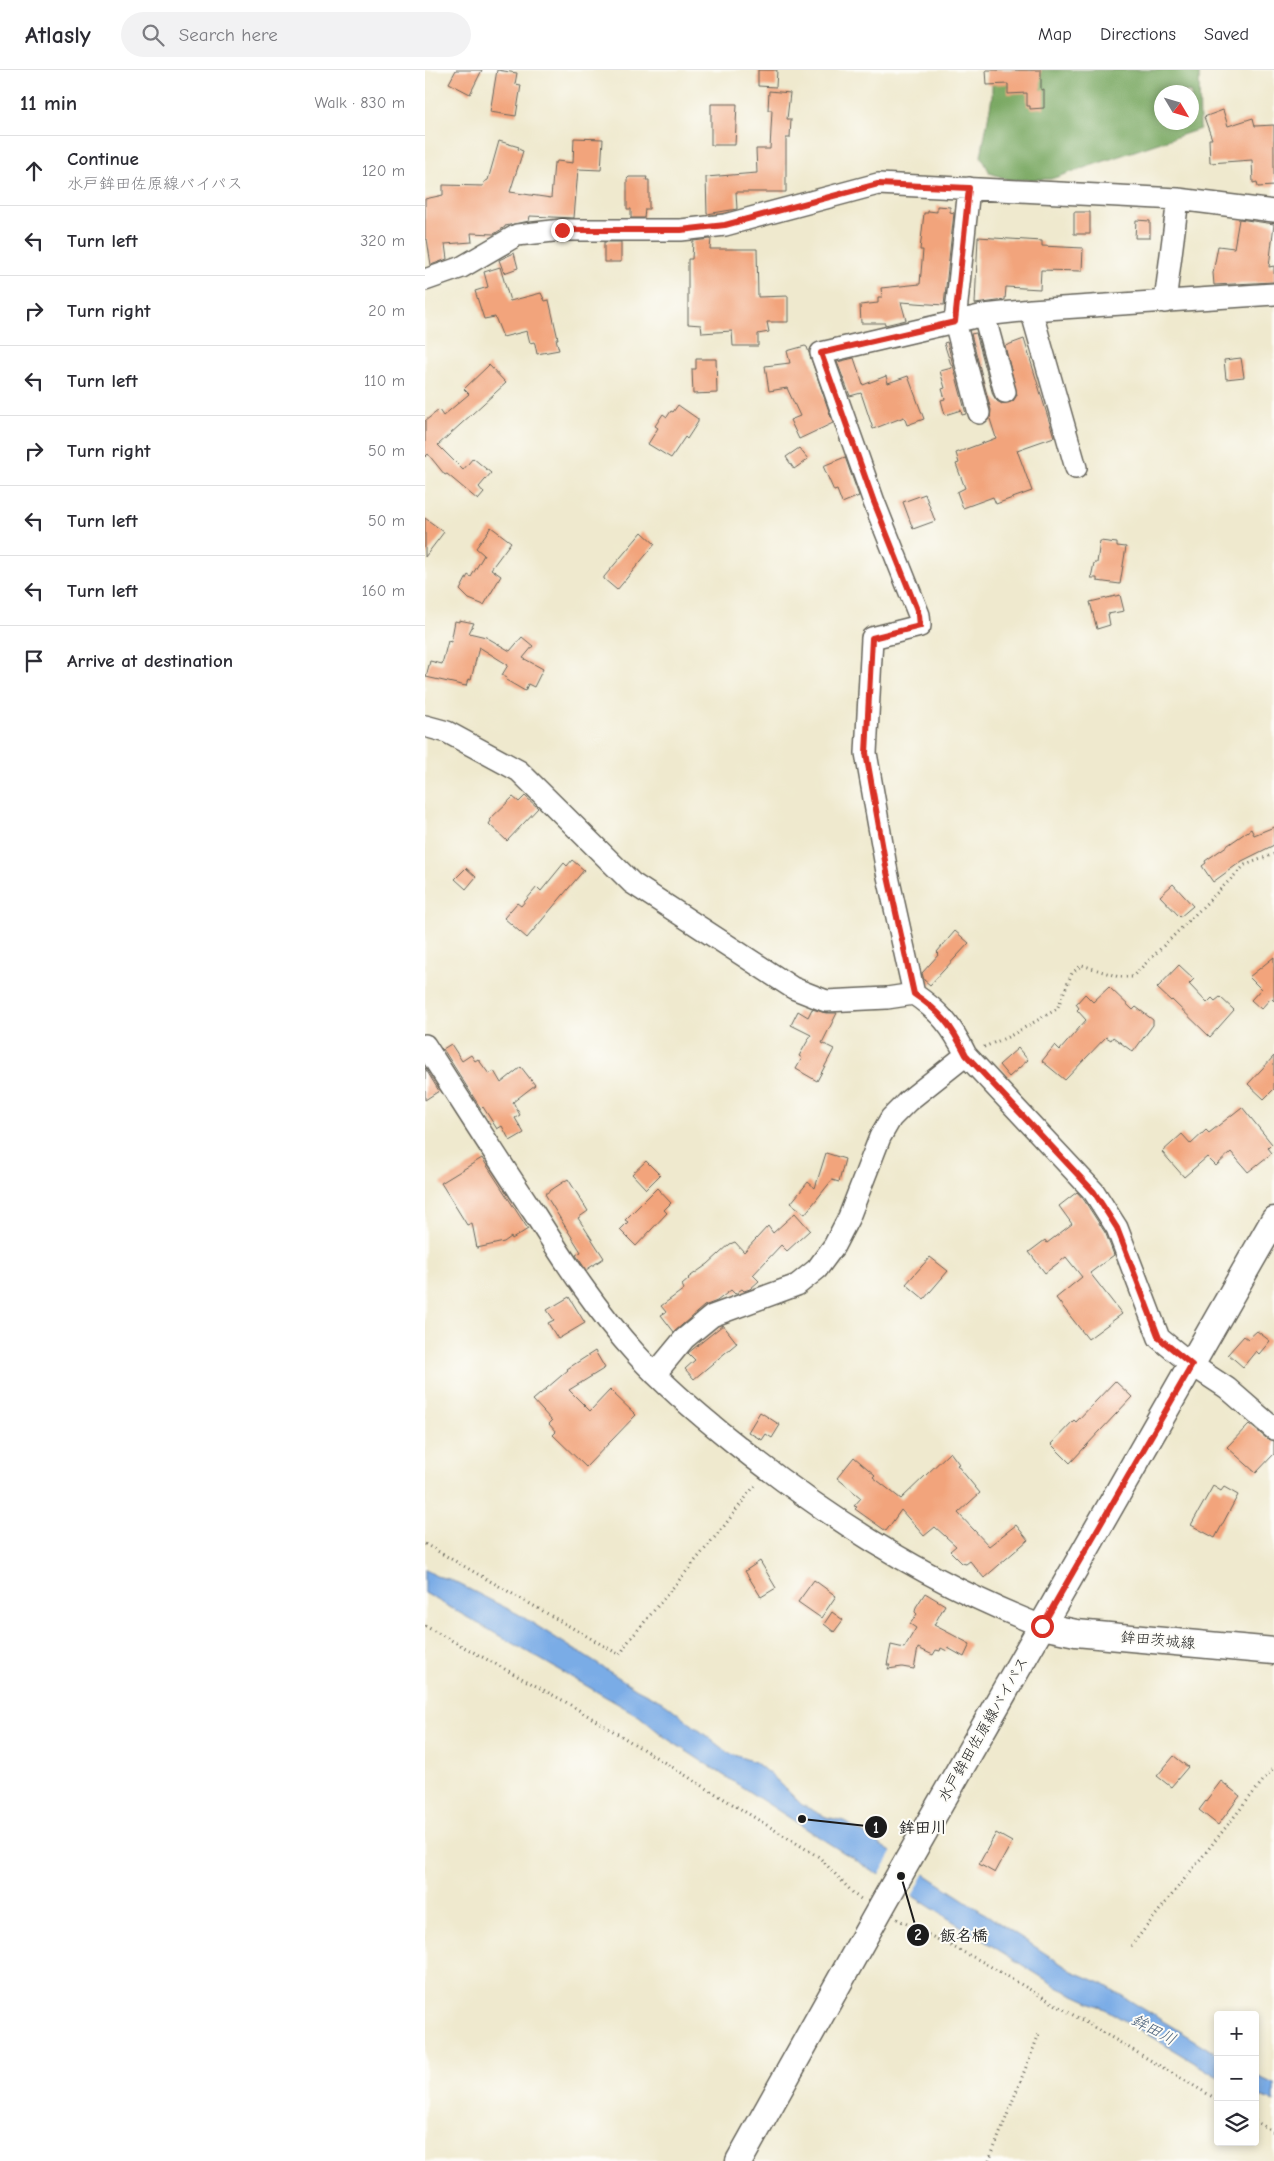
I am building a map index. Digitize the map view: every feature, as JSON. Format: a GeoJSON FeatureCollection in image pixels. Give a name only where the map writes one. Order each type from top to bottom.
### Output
{"type":"FeatureCollection","features":[{"type":"Feature","properties":{"kind":"main road","name":"水戸鉾田佐原線バイパス"},"geometry":{"type":"LineString","coordinates":[[739,2161],[882,1906],[1274,1220]]}},
{"type":"Feature","properties":{"kind":"main road","name":"鉾田茨城線"},"geometry":{"type":"LineString","coordinates":[[1042,1626],[1076,1633],[1274,1651]]}},
{"type":"Feature","properties":{"kind":"street"},"geometry":{"type":"LineString","coordinates":[[425,280],[462,267],[517,235],[562,230],[681,230],[725,225],[878,184],[1178,198],[1274,211]]}},
{"type":"Feature","properties":{"kind":"street"},"geometry":{"type":"LineString","coordinates":[[969,188],[955,322],[979,413]]}},
{"type":"Feature","properties":{"kind":"street"},"geometry":{"type":"LineString","coordinates":[[1165,302],[1178,198]]}},
{"type":"Feature","properties":{"kind":"street"},"geometry":{"type":"LineString","coordinates":[[914,994],[887,872],[866,753],[872,638],[920,626],[919,615],[874,502],[821,353],[984,315],[1031,310],[1274,294]]}},
{"type":"Feature","properties":{"kind":"street"},"geometry":{"type":"LineString","coordinates":[[1031,310],[1077,468]]}},
{"type":"Feature","properties":{"kind":"street"},"geometry":{"type":"LineString","coordinates":[[984,315],[1005,392]]}},
{"type":"Feature","properties":{"kind":"street"},"geometry":{"type":"LineString","coordinates":[[425,726],[447,732],[519,771],[632,883],[793,988],[826,1001],[887,998],[914,994],[936,1008],[955,1031],[966,1055],[1094,1192],[1117,1228],[1159,1338],[1192,1365],[1227,1388],[1274,1429]]}},
{"type":"Feature","properties":{"kind":"street"},"geometry":{"type":"LineString","coordinates":[[425,1045],[573,1274],[612,1326],[655,1374],[704,1419],[767,1469],[866,1538],[978,1599],[1042,1626]]}},
{"type":"Feature","properties":{"kind":"street"},"geometry":{"type":"LineString","coordinates":[[655,1374],[684,1339],[712,1316],[797,1285],[817,1269],[834,1246],[849,1217],[880,1137],[891,1118],[908,1101],[966,1055]]}},
{"type":"Feature","properties":{"kind":"path"},"geometry":{"type":"LineString","coordinates":[[966,1055],[1010,1036],[1057,1009],[1071,973],[1082,965],[1119,977],[1133,977],[1245,866],[1274,854]]}},
{"type":"Feature","properties":{"kind":"path"},"geometry":{"type":"LineString","coordinates":[[425,1544],[620,1655],[627,1643],[724,1526],[767,1469]]}},
{"type":"Feature","properties":{"kind":"path"},"geometry":{"type":"LineString","coordinates":[[425,1626],[564,1701],[819,1857],[855,1895],[882,1906],[983,1962],[1214,2098]]}},
{"type":"Feature","properties":{"kind":"path"},"geometry":{"type":"LineString","coordinates":[[1131,1946],[1274,1767]]}},
{"type":"Feature","properties":{"kind":"path"},"geometry":{"type":"LineString","coordinates":[[989,2161],[1039,2034]]}},
{"type":"Feature","properties":{"kind":"path"},"geometry":{"type":"LineString","coordinates":[[1259,2124],[1274,2132]]}},
{"type":"Feature","properties":{"kind":"green space"},"geometry":{"type":"Polygon","coordinates":[[[992,70],[1199,70],[1200,129],[1199,85],[1154,85],[1154,130],[1197,130],[1051,179],[1009,180],[990,173],[981,156],[992,97],[992,70]]]}},
{"type":"Feature","properties":{"kind":"water"},"geometry":{"type":"Polygon","coordinates":[[[425,1569],[436,1576],[449,1579],[518,1614],[637,1689],[666,1704],[728,1753],[755,1762],[802,1805],[826,1817],[844,1821],[1072,1971],[1103,1984],[1214,2053],[1214,2075],[1107,2010],[1059,1988],[666,1738],[639,1716],[425,1593],[425,1569]]]}},
{"type":"Feature","properties":{"kind":"water"},"geometry":{"type":"Polygon","coordinates":[[[1259,2077],[1274,2084],[1274,2102],[1259,2098],[1259,2077]]]}},
{"type":"Feature","properties":{"kind":"pier"},"geometry":{"type":"Polygon","coordinates":[[[893,1851],[925,1873],[911,1898],[878,1877],[893,1851]]]}},
{"type":"Feature","properties":{"kind":"building"},"geometry":{"type":"Polygon","coordinates":[[[456,70],[482,70],[470,94],[449,83],[456,70]]]}},
{"type":"Feature","properties":{"kind":"building"},"geometry":{"type":"Polygon","coordinates":[[[497,70],[517,73],[515,84],[521,85],[516,116],[490,112],[497,70]]]}},
{"type":"Feature","properties":{"kind":"building"},"geometry":{"type":"Polygon","coordinates":[[[758,70],[777,70],[776,87],[758,86],[758,70]]]}},
{"type":"Feature","properties":{"kind":"building"},"geometry":{"type":"Polygon","coordinates":[[[986,70],[1041,70],[1041,90],[1044,89],[1044,108],[1030,109],[1030,106],[1027,106],[1027,93],[1008,94],[1008,84],[987,85],[986,70]]]}},
{"type":"Feature","properties":{"kind":"building"},"geometry":{"type":"Polygon","coordinates":[[[769,91],[790,93],[787,119],[791,119],[790,138],[786,138],[786,192],[736,192],[737,209],[707,214],[706,177],[757,173],[756,149],[770,149],[772,110],[768,110],[769,91]]]}},
{"type":"Feature","properties":{"kind":"building"},"geometry":{"type":"Polygon","coordinates":[[[711,104],[737,104],[735,145],[711,145],[711,104]]]}},
{"type":"Feature","properties":{"kind":"building"},"geometry":{"type":"Polygon","coordinates":[[[1223,110],[1228,126],[1253,118],[1255,126],[1274,125],[1274,186],[1258,187],[1257,182],[1253,183],[1252,160],[1210,163],[1209,139],[1212,139],[1204,117],[1223,110]]]}},
{"type":"Feature","properties":{"kind":"building"},"geometry":{"type":"Polygon","coordinates":[[[574,138],[603,139],[601,170],[578,169],[574,218],[530,216],[529,221],[505,226],[494,234],[471,233],[472,242],[445,244],[447,259],[431,265],[427,239],[425,239],[425,199],[443,195],[443,185],[483,186],[484,182],[488,180],[499,141],[519,147],[518,149],[523,151],[510,192],[551,198],[554,163],[557,161],[573,163],[574,138]]]}},
{"type":"Feature","properties":{"kind":"building"},"geometry":{"type":"Polygon","coordinates":[[[629,177],[647,177],[646,180],[649,180],[649,209],[645,209],[644,218],[631,218],[631,209],[627,209],[627,179],[629,177]]]}},
{"type":"Feature","properties":{"kind":"building"},"geometry":{"type":"Polygon","coordinates":[[[937,206],[950,207],[950,212],[954,213],[944,305],[901,302],[906,320],[885,325],[885,323],[861,323],[860,305],[878,303],[878,297],[882,297],[881,288],[920,284],[923,250],[920,250],[924,213],[928,213],[928,211],[937,212],[937,206]]]}},
{"type":"Feature","properties":{"kind":"building"},"geometry":{"type":"Polygon","coordinates":[[[1074,212],[1090,212],[1090,234],[1074,234],[1074,212]]]}},
{"type":"Feature","properties":{"kind":"building"},"geometry":{"type":"Polygon","coordinates":[[[1239,219],[1274,224],[1269,267],[1274,266],[1274,282],[1214,285],[1213,273],[1218,246],[1234,248],[1239,219]]]}},
{"type":"Feature","properties":{"kind":"building"},"geometry":{"type":"Polygon","coordinates":[[[1136,220],[1150,221],[1150,238],[1135,238],[1136,220]]]}},
{"type":"Feature","properties":{"kind":"building"},"geometry":{"type":"Polygon","coordinates":[[[978,237],[1042,241],[1042,246],[1083,248],[1082,271],[1041,270],[1040,289],[1006,287],[1005,300],[975,304],[978,237]]]}},
{"type":"Feature","properties":{"kind":"building"},"geometry":{"type":"Polygon","coordinates":[[[711,239],[710,249],[757,249],[758,297],[788,296],[788,322],[767,322],[769,332],[758,334],[758,346],[733,346],[732,331],[702,333],[701,325],[688,324],[688,259],[692,259],[693,241],[711,239]]]}},
{"type":"Feature","properties":{"kind":"building"},"geometry":{"type":"Polygon","coordinates":[[[604,242],[621,242],[621,262],[604,262],[604,242]]]}},
{"type":"Feature","properties":{"kind":"building"},"geometry":{"type":"Polygon","coordinates":[[[514,253],[518,268],[504,273],[499,260],[514,253]]]}},
{"type":"Feature","properties":{"kind":"building"},"geometry":{"type":"Polygon","coordinates":[[[500,267],[510,301],[541,293],[545,301],[549,300],[559,350],[537,354],[535,344],[534,342],[530,343],[527,331],[503,337],[495,317],[484,319],[475,291],[488,287],[484,272],[500,267]]]}},
{"type":"Feature","properties":{"kind":"building"},"geometry":{"type":"Polygon","coordinates":[[[976,333],[993,395],[1002,404],[1013,401],[1017,395],[1005,346],[1024,339],[1054,437],[1017,450],[1032,491],[996,504],[993,497],[963,508],[957,492],[965,488],[956,464],[959,463],[956,453],[996,438],[990,419],[991,410],[971,334],[976,333]]]}},
{"type":"Feature","properties":{"kind":"building"},"geometry":{"type":"Polygon","coordinates":[[[947,342],[966,414],[962,415],[961,410],[945,415],[941,400],[945,399],[942,389],[945,388],[940,371],[952,368],[944,343],[947,342]]]}},
{"type":"Feature","properties":{"kind":"building"},"geometry":{"type":"Polygon","coordinates":[[[807,347],[833,423],[799,439],[790,420],[800,416],[787,388],[769,391],[765,366],[790,363],[787,351],[807,347]]]}},
{"type":"Feature","properties":{"kind":"building"},"geometry":{"type":"Polygon","coordinates":[[[854,358],[863,385],[886,376],[888,383],[908,376],[924,419],[907,425],[904,417],[873,429],[861,393],[850,396],[837,362],[854,358]]]}},
{"type":"Feature","properties":{"kind":"building"},"geometry":{"type":"Polygon","coordinates":[[[1241,358],[1244,377],[1226,379],[1224,360],[1241,358]]]}},
{"type":"Feature","properties":{"kind":"building"},"geometry":{"type":"Polygon","coordinates":[[[696,359],[716,359],[717,393],[693,394],[692,369],[696,369],[696,359]]]}},
{"type":"Feature","properties":{"kind":"building"},"geometry":{"type":"Polygon","coordinates":[[[489,365],[506,383],[438,445],[463,470],[473,458],[491,473],[479,487],[484,493],[478,500],[447,474],[445,475],[428,454],[425,457],[425,421],[439,410],[443,416],[469,394],[464,389],[489,365]]]}},
{"type":"Feature","properties":{"kind":"building"},"geometry":{"type":"Polygon","coordinates":[[[678,405],[698,419],[698,422],[671,458],[648,444],[658,428],[655,426],[663,414],[667,417],[678,405]]]}},
{"type":"Feature","properties":{"kind":"building"},"geometry":{"type":"Polygon","coordinates":[[[799,448],[808,459],[794,469],[786,457],[799,448]]]}},
{"type":"Feature","properties":{"kind":"building"},"geometry":{"type":"Polygon","coordinates":[[[845,457],[859,496],[842,503],[837,490],[834,491],[823,466],[845,457]]]}},
{"type":"Feature","properties":{"kind":"building"},"geometry":{"type":"Polygon","coordinates":[[[925,494],[935,521],[913,529],[903,502],[925,494]]]}},
{"type":"Feature","properties":{"kind":"building"},"geometry":{"type":"Polygon","coordinates":[[[425,518],[444,532],[425,557],[425,518]]]}},
{"type":"Feature","properties":{"kind":"building"},"geometry":{"type":"Polygon","coordinates":[[[491,527],[511,542],[491,569],[501,576],[484,605],[469,599],[460,590],[468,575],[471,577],[484,555],[476,548],[491,527]]]}},
{"type":"Feature","properties":{"kind":"building"},"geometry":{"type":"Polygon","coordinates":[[[642,532],[655,544],[617,590],[604,577],[642,532]]]}},
{"type":"Feature","properties":{"kind":"building"},"geometry":{"type":"Polygon","coordinates":[[[1100,541],[1117,543],[1117,546],[1126,547],[1120,584],[1097,581],[1097,578],[1091,578],[1094,563],[1097,563],[1100,541]]]}},
{"type":"Feature","properties":{"kind":"building"},"geometry":{"type":"Polygon","coordinates":[[[1120,595],[1124,611],[1108,614],[1110,625],[1097,629],[1090,602],[1120,595]]]}},
{"type":"Feature","properties":{"kind":"building"},"geometry":{"type":"Polygon","coordinates":[[[459,620],[474,623],[469,633],[486,637],[510,651],[522,637],[533,646],[523,658],[543,669],[534,687],[528,684],[525,691],[506,680],[507,678],[502,675],[508,665],[479,647],[471,680],[468,679],[466,686],[426,677],[430,661],[442,664],[448,641],[451,642],[455,621],[459,622],[459,620]]]}},
{"type":"Feature","properties":{"kind":"building"},"geometry":{"type":"Polygon","coordinates":[[[525,796],[538,808],[507,841],[489,824],[491,821],[489,820],[513,797],[519,802],[525,796]]]}},
{"type":"Feature","properties":{"kind":"building"},"geometry":{"type":"Polygon","coordinates":[[[1274,827],[1274,845],[1242,861],[1213,882],[1202,866],[1206,863],[1205,861],[1251,829],[1254,835],[1274,827]]]}},
{"type":"Feature","properties":{"kind":"building"},"geometry":{"type":"Polygon","coordinates":[[[572,860],[584,870],[527,938],[504,918],[517,903],[521,906],[537,887],[541,891],[564,863],[567,866],[572,860]]]}},
{"type":"Feature","properties":{"kind":"building"},"geometry":{"type":"Polygon","coordinates":[[[466,868],[476,877],[466,889],[455,879],[466,868]]]}},
{"type":"Feature","properties":{"kind":"building"},"geometry":{"type":"Polygon","coordinates":[[[1173,884],[1193,906],[1180,917],[1160,896],[1173,884]]]}},
{"type":"Feature","properties":{"kind":"building"},"geometry":{"type":"Polygon","coordinates":[[[955,931],[969,943],[930,985],[924,980],[922,973],[939,954],[937,952],[955,931]]]}},
{"type":"Feature","properties":{"kind":"building"},"geometry":{"type":"Polygon","coordinates":[[[1274,957],[1274,1001],[1271,998],[1261,1009],[1251,1000],[1261,989],[1249,977],[1274,957]]]}},
{"type":"Feature","properties":{"kind":"building"},"geometry":{"type":"Polygon","coordinates":[[[1179,965],[1194,979],[1189,984],[1207,1003],[1212,998],[1215,1001],[1220,997],[1234,1010],[1210,1037],[1157,988],[1179,965]]]}},
{"type":"Feature","properties":{"kind":"building"},"geometry":{"type":"Polygon","coordinates":[[[1109,987],[1133,1010],[1136,1007],[1153,1020],[1153,1025],[1133,1052],[1113,1037],[1111,1040],[1106,1037],[1065,1080],[1042,1061],[1055,1045],[1060,1050],[1086,1020],[1077,1010],[1079,1008],[1076,1004],[1085,994],[1093,1002],[1109,987]]]}},
{"type":"Feature","properties":{"kind":"building"},"geometry":{"type":"Polygon","coordinates":[[[812,1009],[826,1013],[837,1013],[822,1043],[834,1049],[817,1081],[796,1069],[802,1058],[799,1056],[811,1035],[791,1025],[798,1011],[808,1017],[812,1009]]]}},
{"type":"Feature","properties":{"kind":"building"},"geometry":{"type":"Polygon","coordinates":[[[451,1044],[462,1061],[471,1055],[475,1061],[478,1059],[489,1074],[494,1071],[501,1083],[521,1067],[535,1085],[513,1102],[520,1115],[515,1118],[524,1133],[510,1141],[502,1126],[497,1129],[483,1107],[481,1109],[443,1049],[451,1044]]]}},
{"type":"Feature","properties":{"kind":"building"},"geometry":{"type":"Polygon","coordinates":[[[1018,1048],[1028,1060],[1009,1077],[999,1065],[1018,1048]]]}},
{"type":"Feature","properties":{"kind":"building"},"geometry":{"type":"Polygon","coordinates":[[[1274,1056],[1274,1089],[1264,1099],[1248,1084],[1274,1056]]]}},
{"type":"Feature","properties":{"kind":"building"},"geometry":{"type":"Polygon","coordinates":[[[425,1068],[439,1091],[425,1100],[425,1068]]]}},
{"type":"Feature","properties":{"kind":"building"},"geometry":{"type":"Polygon","coordinates":[[[1242,1107],[1272,1144],[1268,1148],[1272,1153],[1248,1172],[1231,1152],[1216,1166],[1207,1157],[1184,1177],[1162,1152],[1182,1134],[1191,1144],[1206,1130],[1209,1133],[1242,1107]]]}},
{"type":"Feature","properties":{"kind":"building"},"geometry":{"type":"Polygon","coordinates":[[[826,1153],[845,1159],[839,1182],[832,1180],[805,1214],[791,1203],[808,1182],[815,1188],[826,1153]]]}},
{"type":"Feature","properties":{"kind":"building"},"geometry":{"type":"Polygon","coordinates":[[[482,1158],[528,1229],[504,1242],[477,1248],[472,1223],[467,1225],[441,1183],[482,1158]]]}},
{"type":"Feature","properties":{"kind":"building"},"geometry":{"type":"Polygon","coordinates":[[[646,1161],[660,1175],[646,1189],[632,1174],[646,1161]]]}},
{"type":"Feature","properties":{"kind":"building"},"geometry":{"type":"Polygon","coordinates":[[[568,1179],[588,1211],[578,1218],[604,1258],[586,1270],[576,1255],[581,1252],[545,1194],[568,1179]]]}},
{"type":"Feature","properties":{"kind":"building"},"geometry":{"type":"Polygon","coordinates":[[[657,1188],[671,1203],[664,1210],[667,1213],[636,1246],[620,1230],[628,1222],[625,1220],[657,1188]]]}},
{"type":"Feature","properties":{"kind":"building"},"geometry":{"type":"Polygon","coordinates":[[[1077,1192],[1106,1234],[1114,1255],[1090,1273],[1122,1314],[1088,1339],[1056,1298],[1082,1277],[1066,1257],[1045,1273],[1029,1252],[1045,1240],[1047,1243],[1072,1224],[1059,1206],[1077,1192]]]}},
{"type":"Feature","properties":{"kind":"building"},"geometry":{"type":"Polygon","coordinates":[[[795,1213],[810,1230],[787,1251],[781,1245],[753,1275],[759,1281],[750,1289],[744,1291],[742,1289],[735,1294],[731,1290],[717,1301],[704,1306],[674,1332],[661,1315],[666,1312],[661,1306],[684,1289],[682,1285],[688,1278],[708,1264],[730,1244],[735,1242],[744,1252],[768,1226],[773,1233],[795,1213]]]}},
{"type":"Feature","properties":{"kind":"building"},"geometry":{"type":"Polygon","coordinates":[[[930,1257],[948,1271],[924,1299],[906,1284],[930,1257]]]}},
{"type":"Feature","properties":{"kind":"building"},"geometry":{"type":"Polygon","coordinates":[[[569,1297],[585,1323],[558,1339],[548,1323],[554,1320],[547,1310],[569,1297]]]}},
{"type":"Feature","properties":{"kind":"building"},"geometry":{"type":"Polygon","coordinates":[[[723,1325],[737,1343],[694,1379],[685,1369],[695,1360],[688,1353],[723,1325]]]}},
{"type":"Feature","properties":{"kind":"building"},"geometry":{"type":"Polygon","coordinates":[[[1257,1331],[1270,1341],[1259,1354],[1256,1351],[1243,1367],[1228,1354],[1244,1336],[1248,1339],[1257,1331]]]}},
{"type":"Feature","properties":{"kind":"building"},"geometry":{"type":"Polygon","coordinates":[[[595,1351],[605,1368],[569,1390],[590,1411],[610,1390],[636,1415],[586,1467],[553,1435],[556,1432],[549,1424],[552,1421],[533,1400],[567,1369],[595,1351]]]}},
{"type":"Feature","properties":{"kind":"building"},"geometry":{"type":"Polygon","coordinates":[[[1115,1381],[1132,1397],[1070,1463],[1051,1444],[1074,1420],[1076,1422],[1115,1381]]]}},
{"type":"Feature","properties":{"kind":"building"},"geometry":{"type":"Polygon","coordinates":[[[760,1412],[780,1425],[772,1438],[766,1434],[762,1440],[748,1432],[760,1412]]]}},
{"type":"Feature","properties":{"kind":"building"},"geometry":{"type":"Polygon","coordinates":[[[1249,1424],[1266,1438],[1274,1441],[1274,1454],[1256,1473],[1227,1447],[1249,1424]]]}},
{"type":"Feature","properties":{"kind":"building"},"geometry":{"type":"Polygon","coordinates":[[[950,1452],[959,1464],[957,1465],[980,1493],[958,1513],[989,1546],[1016,1525],[1028,1540],[984,1578],[970,1561],[966,1564],[962,1563],[950,1551],[956,1546],[935,1527],[924,1536],[901,1510],[886,1531],[855,1509],[857,1507],[854,1506],[861,1498],[837,1478],[854,1457],[875,1475],[873,1477],[901,1499],[950,1452]]]}},
{"type":"Feature","properties":{"kind":"building"},"geometry":{"type":"Polygon","coordinates":[[[1213,1486],[1221,1491],[1224,1487],[1238,1495],[1215,1538],[1191,1525],[1213,1486]]]}},
{"type":"Feature","properties":{"kind":"building"},"geometry":{"type":"Polygon","coordinates":[[[760,1561],[776,1588],[761,1597],[745,1571],[760,1561]]]}},
{"type":"Feature","properties":{"kind":"building"},"geometry":{"type":"Polygon","coordinates":[[[814,1580],[836,1596],[821,1618],[798,1602],[814,1580]]]}},
{"type":"Feature","properties":{"kind":"building"},"geometry":{"type":"Polygon","coordinates":[[[925,1593],[945,1605],[934,1625],[970,1644],[964,1657],[948,1648],[947,1651],[941,1648],[940,1651],[936,1650],[933,1655],[918,1648],[914,1669],[902,1667],[888,1669],[891,1645],[904,1648],[916,1628],[910,1624],[917,1614],[915,1612],[916,1607],[925,1593]]]}},
{"type":"Feature","properties":{"kind":"building"},"geometry":{"type":"Polygon","coordinates":[[[832,1612],[843,1620],[834,1632],[824,1624],[832,1612]]]}},
{"type":"Feature","properties":{"kind":"building"},"geometry":{"type":"Polygon","coordinates":[[[1174,1756],[1188,1767],[1171,1787],[1157,1776],[1174,1756]]]}},
{"type":"Feature","properties":{"kind":"building"},"geometry":{"type":"Polygon","coordinates":[[[1221,1781],[1240,1796],[1218,1825],[1199,1810],[1221,1781]]]}},
{"type":"Feature","properties":{"kind":"building"},"geometry":{"type":"Polygon","coordinates":[[[996,1833],[1012,1842],[995,1873],[979,1864],[996,1833]]]}},
{"type":"Feature","properties":{"kind":"place","name":"鉾田川"},"geometry":{"type":"Point","coordinates":[802,1819]}},
{"type":"Feature","properties":{"kind":"place","name":"飯名橋"},"geometry":{"type":"Point","coordinates":[901,1876]}},
{"type":"Feature","properties":{"kind":"route"},"geometry":{"type":"LineString","coordinates":[[562,230],[681,230],[725,225],[878,184],[969,188],[955,322],[821,353],[874,502],[919,615],[920,626],[872,638],[866,753],[887,872],[914,994],[936,1008],[955,1031],[966,1055],[1094,1192],[1117,1228],[1159,1338],[1192,1365],[1042,1626]]}}]}
